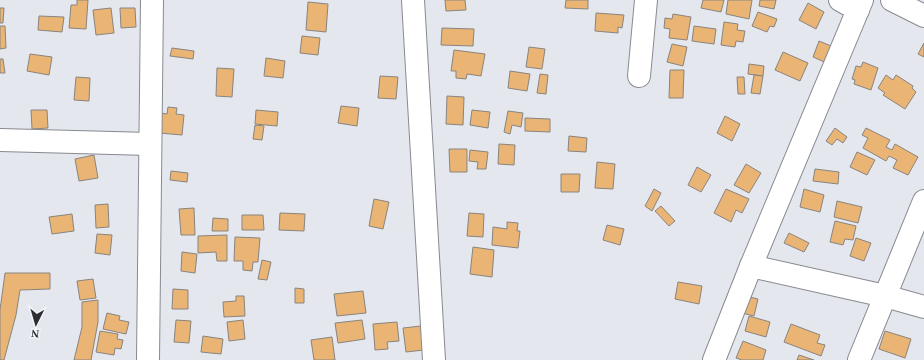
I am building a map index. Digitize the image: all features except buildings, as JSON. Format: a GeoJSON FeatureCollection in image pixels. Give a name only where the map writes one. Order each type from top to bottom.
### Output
{"type":"FeatureCollection","features":[{"type":"Feature","properties":{"kind":"street"},"geometry":{"type":"LineString","coordinates":[[148,360],[152,0]]}},
{"type":"Feature","properties":{"kind":"street"},"geometry":{"type":"LineString","coordinates":[[413,0],[434,360]]}},
{"type":"Feature","properties":{"kind":"street"},"geometry":{"type":"LineString","coordinates":[[639,76],[646,0]]}},
{"type":"Feature","properties":{"kind":"street"},"geometry":{"type":"LineString","coordinates":[[892,0],[924,16]]}},
{"type":"Feature","properties":{"kind":"street"},"geometry":{"type":"LineString","coordinates":[[714,360],[853,3]]}},
{"type":"Feature","properties":{"kind":"street"},"geometry":{"type":"LineString","coordinates":[[0,140],[150,144]]}},
{"type":"Feature","properties":{"kind":"street"},"geometry":{"type":"LineString","coordinates":[[859,360],[924,202]]}},
{"type":"Feature","properties":{"kind":"street"},"geometry":{"type":"LineString","coordinates":[[751,266],[885,296],[924,307]]}}]}
